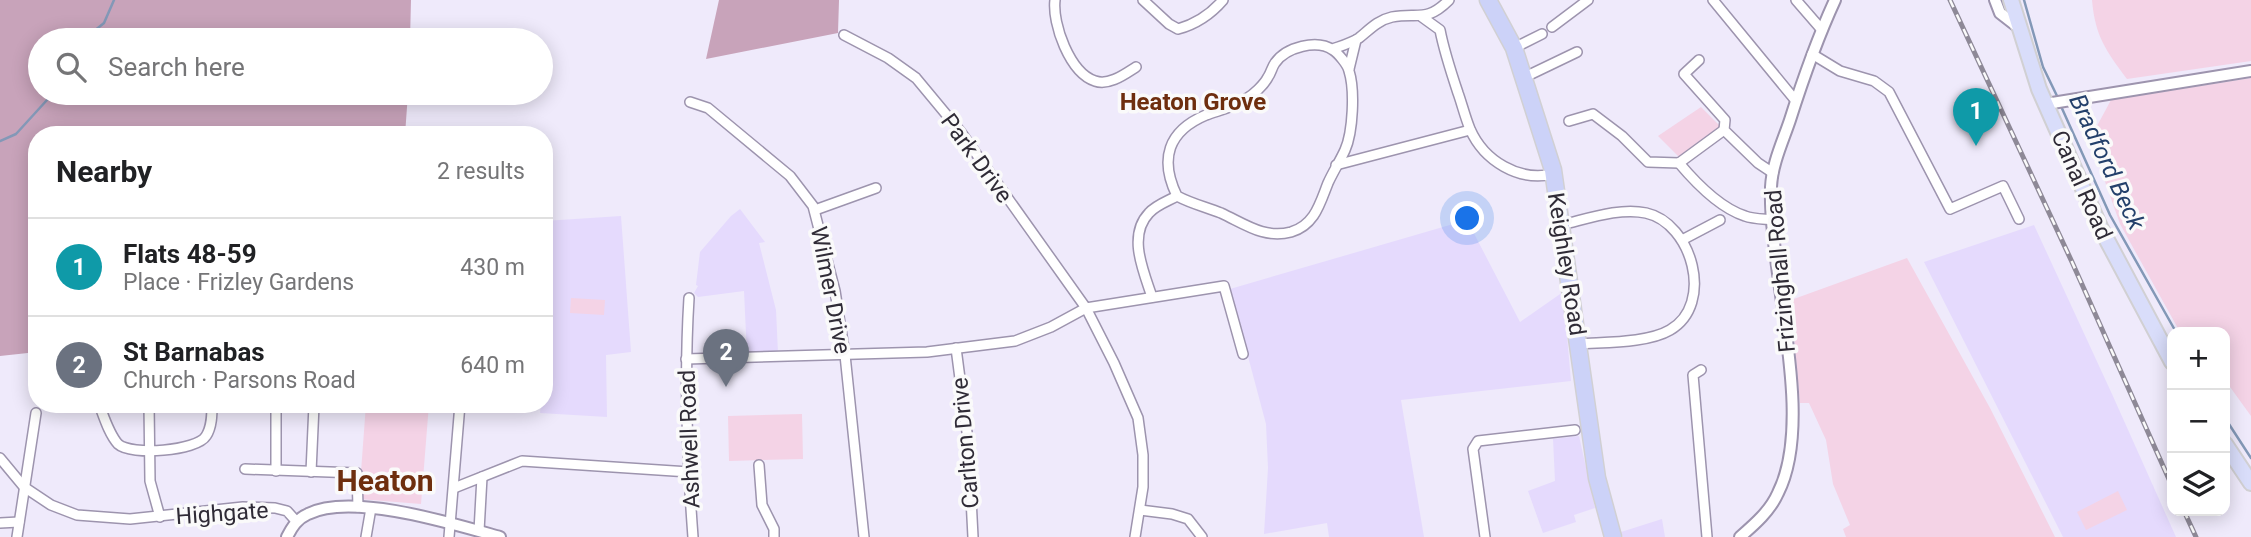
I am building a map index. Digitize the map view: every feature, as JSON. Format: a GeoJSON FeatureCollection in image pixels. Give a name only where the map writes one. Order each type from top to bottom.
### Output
{"type":"FeatureCollection","features":[{"type":"Feature","properties":{"kind":"highway","name":"Keighley Road"},"geometry":{"type":"LineString","coordinates":[[1488,0],[1514,48],[1525,77],[1553,174],[1597,478],[1613,537]]}},
{"type":"Feature","properties":{"kind":"main road","name":"Canal Road"},"geometry":{"type":"LineString","coordinates":[[2011,0],[2018,27],[2056,103],[2100,228],[2167,353]]}},
{"type":"Feature","properties":{"kind":"main road"},"geometry":{"type":"LineString","coordinates":[[2230,452],[2251,483]]}},
{"type":"Feature","properties":{"kind":"street"},"geometry":{"type":"LineString","coordinates":[[1055,0],[1060,40],[1079,68],[1094,81],[1109,82],[1136,67]]}},
{"type":"Feature","properties":{"kind":"street"},"geometry":{"type":"LineString","coordinates":[[1143,0],[1178,29],[1192,25],[1216,9],[1223,0]]}},
{"type":"Feature","properties":{"kind":"street"},"geometry":{"type":"LineString","coordinates":[[1356,40],[1349,69],[1351,122],[1346,148],[1311,221],[1291,232],[1266,233],[1251,230],[1225,215],[1192,205],[1177,196],[1168,168],[1168,154],[1173,141],[1183,128],[1247,99],[1267,80],[1276,61],[1292,50],[1310,45],[1333,50],[1356,40],[1372,26],[1391,17],[1422,17],[1440,10],[1449,0]]}},
{"type":"Feature","properties":{"kind":"street"},"geometry":{"type":"LineString","coordinates":[[1552,27],[1588,0]]}},
{"type":"Feature","properties":{"kind":"street"},"geometry":{"type":"LineString","coordinates":[[1713,0],[1796,102]]}},
{"type":"Feature","properties":{"kind":"street"},"geometry":{"type":"LineString","coordinates":[[1796,0],[1822,30]]}},
{"type":"Feature","properties":{"kind":"street","name":"Frizinghall Road"},"geometry":{"type":"LineString","coordinates":[[1740,537],[1772,506],[1785,476],[1791,441],[1791,382],[1773,220],[1773,173],[1812,54],[1835,0]]}},
{"type":"Feature","properties":{"kind":"street"},"geometry":{"type":"LineString","coordinates":[[1995,0],[2000,13],[2018,27]]}},
{"type":"Feature","properties":{"kind":"street"},"geometry":{"type":"LineString","coordinates":[[1440,10],[1440,30],[1445,54],[1470,130],[1483,151],[1516,173],[1532,177],[1553,174]]}},
{"type":"Feature","properties":{"kind":"street"},"geometry":{"type":"LineString","coordinates":[[1422,17],[1440,30]]}},
{"type":"Feature","properties":{"kind":"street"},"geometry":{"type":"LineString","coordinates":[[1514,48],[1542,34]]}},
{"type":"Feature","properties":{"kind":"street","name":"Park Drive"},"geometry":{"type":"LineString","coordinates":[[844,35],[888,58],[923,85],[960,131],[1086,308],[1138,418],[1143,455],[1140,510],[1135,537]]}},
{"type":"Feature","properties":{"kind":"street"},"geometry":{"type":"LineString","coordinates":[[1333,50],[1349,69]]}},
{"type":"Feature","properties":{"kind":"street"},"geometry":{"type":"LineString","coordinates":[[1525,77],[1577,52]]}},
{"type":"Feature","properties":{"kind":"street"},"geometry":{"type":"LineString","coordinates":[[1812,54],[1840,71],[1874,81],[1889,92],[1950,209],[2003,186],[2019,219]]}},
{"type":"Feature","properties":{"kind":"street"},"geometry":{"type":"LineString","coordinates":[[1569,121],[1592,114],[1622,136],[1648,162],[1679,163],[1724,130],[1725,120],[1684,74],[1699,61]]}},
{"type":"Feature","properties":{"kind":"street"},"geometry":{"type":"LineString","coordinates":[[2056,103],[2251,71]]}},
{"type":"Feature","properties":{"kind":"street","name":"Wilmer Drive"},"geometry":{"type":"LineString","coordinates":[[690,102],[708,108],[790,176],[815,210],[835,291],[845,355],[864,537]]}},
{"type":"Feature","properties":{"kind":"street"},"geometry":{"type":"LineString","coordinates":[[1336,165],[1470,130]]}},
{"type":"Feature","properties":{"kind":"street"},"geometry":{"type":"LineString","coordinates":[[1724,130],[1758,163],[1773,173]]}},
{"type":"Feature","properties":{"kind":"street"},"geometry":{"type":"LineString","coordinates":[[1679,163],[1696,183],[1729,207],[1744,216],[1773,220]]}},
{"type":"Feature","properties":{"kind":"street"},"geometry":{"type":"LineString","coordinates":[[815,210],[876,188]]}},
{"type":"Feature","properties":{"kind":"street"},"geometry":{"type":"LineString","coordinates":[[1152,298],[1139,254],[1139,235],[1149,212],[1177,196]]}},
{"type":"Feature","properties":{"kind":"street"},"geometry":{"type":"LineString","coordinates":[[1561,225],[1619,212],[1646,213],[1667,222],[1675,229],[1689,257],[1694,294],[1679,323],[1655,335],[1579,344]]}},
{"type":"Feature","properties":{"kind":"street"},"geometry":{"type":"LineString","coordinates":[[1682,240],[1720,219]]}},
{"type":"Feature","properties":{"kind":"street"},"geometry":{"type":"LineString","coordinates":[[686,359],[926,352],[1015,341],[1051,327],[1086,308],[1224,286],[1243,354]]}},
{"type":"Feature","properties":{"kind":"street","name":"Ashwell Road"},"geometry":{"type":"LineString","coordinates":[[690,298],[686,359],[688,472],[693,537]]}},
{"type":"Feature","properties":{"kind":"street","name":"Carlton Drive"},"geometry":{"type":"LineString","coordinates":[[956,348],[968,440],[973,537]]}},
{"type":"Feature","properties":{"kind":"street"},"geometry":{"type":"LineString","coordinates":[[1701,370],[1693,375],[1707,537]]}},
{"type":"Feature","properties":{"kind":"street"},"geometry":{"type":"LineString","coordinates":[[17,537],[36,413]]}},
{"type":"Feature","properties":{"kind":"street"},"geometry":{"type":"LineString","coordinates":[[103,413],[118,444],[133,451],[186,447],[202,441],[209,429],[211,413]]}},
{"type":"Feature","properties":{"kind":"street"},"geometry":{"type":"LineString","coordinates":[[149,413],[150,481],[160,517]]}},
{"type":"Feature","properties":{"kind":"street"},"geometry":{"type":"LineString","coordinates":[[276,413],[276,471]]}},
{"type":"Feature","properties":{"kind":"street"},"geometry":{"type":"LineString","coordinates":[[311,472],[314,413]]}},
{"type":"Feature","properties":{"kind":"street"},"geometry":{"type":"LineString","coordinates":[[449,537],[459,413]]}},
{"type":"Feature","properties":{"kind":"street"},"geometry":{"type":"LineString","coordinates":[[1485,537],[1474,445],[1478,441],[1575,430]]}},
{"type":"Feature","properties":{"kind":"street","name":"Highgate"},"geometry":{"type":"LineString","coordinates":[[0,458],[24,487],[51,505],[77,515],[131,519],[243,507],[287,511],[296,521],[325,508],[358,507],[407,512],[500,537]]}},
{"type":"Feature","properties":{"kind":"street"},"geometry":{"type":"LineString","coordinates":[[454,488],[522,461],[688,472]]}},
{"type":"Feature","properties":{"kind":"street"},"geometry":{"type":"LineString","coordinates":[[759,465],[762,505],[774,529],[774,537]]}},
{"type":"Feature","properties":{"kind":"street"},"geometry":{"type":"LineString","coordinates":[[245,469],[357,473],[358,507]]}},
{"type":"Feature","properties":{"kind":"street"},"geometry":{"type":"LineString","coordinates":[[479,531],[482,477]]}},
{"type":"Feature","properties":{"kind":"street"},"geometry":{"type":"LineString","coordinates":[[366,537],[371,508]]}},
{"type":"Feature","properties":{"kind":"street"},"geometry":{"type":"LineString","coordinates":[[1140,510],[1188,519],[1202,537]]}},
{"type":"Feature","properties":{"kind":"street"},"geometry":{"type":"LineString","coordinates":[[287,537],[296,521]]}},
{"type":"Feature","properties":{"kind":"street"},"geometry":{"type":"LineString","coordinates":[[0,523],[19,522]]}},
{"type":"Feature","properties":{"kind":"shaded area"},"geometry":{"type":"Polygon","coordinates":[[[0,0],[411,0],[410,28],[28,28],[28,105],[407,105],[406,126],[28,126],[28,353],[0,356],[0,0]]]}},
{"type":"Feature","properties":{"kind":"shaded area"},"geometry":{"type":"Polygon","coordinates":[[[719,0],[839,0],[838,33],[706,59],[719,0]]]}},
{"type":"Feature","properties":{"kind":"shaded area"},"geometry":{"type":"Polygon","coordinates":[[[2092,0],[2251,0],[2251,61],[2127,79],[2103,43],[2092,0]]]}},
{"type":"Feature","properties":{"kind":"shaded area"},"geometry":{"type":"Polygon","coordinates":[[[2251,78],[2251,416],[2230,387],[2230,327],[2177,327],[2120,224],[2090,139],[2111,100],[2251,78]]]}},
{"type":"Feature","properties":{"kind":"shaded area"},"geometry":{"type":"Polygon","coordinates":[[[1701,107],[1721,127],[1680,158],[1658,136],[1701,107]]]}},
{"type":"Feature","properties":{"kind":"shaded area"},"geometry":{"type":"Polygon","coordinates":[[[740,209],[765,242],[759,243],[776,310],[778,353],[747,355],[744,291],[698,297],[694,293],[698,286],[700,252],[740,209]]]}},
{"type":"Feature","properties":{"kind":"shaded area"},"geometry":{"type":"Polygon","coordinates":[[[621,216],[631,352],[606,355],[607,417],[540,413],[553,413],[553,220],[621,216]]]}},
{"type":"Feature","properties":{"kind":"shaded area"},"geometry":{"type":"Polygon","coordinates":[[[1467,220],[1520,322],[1563,292],[1571,381],[1401,400],[1424,537],[1329,537],[1327,523],[1264,534],[1268,468],[1266,424],[1230,289],[1467,220]]]}},
{"type":"Feature","properties":{"kind":"shaded area"},"geometry":{"type":"Polygon","coordinates":[[[2034,225],[2176,537],[2063,537],[1924,262],[2034,225]]]}},
{"type":"Feature","properties":{"kind":"shaded area"},"geometry":{"type":"Polygon","coordinates":[[[1907,258],[1990,408],[2055,537],[1846,537],[1843,529],[1850,525],[1833,484],[1826,440],[1809,403],[1800,403],[1791,300],[1907,258]]]}},
{"type":"Feature","properties":{"kind":"shaded area"},"geometry":{"type":"Polygon","coordinates":[[[571,298],[605,300],[604,315],[570,313],[571,298]]]}},
{"type":"Feature","properties":{"kind":"shaded area"},"geometry":{"type":"Polygon","coordinates":[[[365,413],[428,413],[421,504],[359,499],[365,413]]]}},
{"type":"Feature","properties":{"kind":"shaded area"},"geometry":{"type":"Polygon","coordinates":[[[802,414],[803,459],[729,461],[728,416],[802,414]]]}},
{"type":"Feature","properties":{"kind":"shaded area"},"geometry":{"type":"Polygon","coordinates":[[[1579,436],[1595,508],[1574,515],[1576,522],[1543,533],[1528,491],[1555,481],[1553,439],[1579,436]]]}},
{"type":"Feature","properties":{"kind":"shaded area"},"geometry":{"type":"Polygon","coordinates":[[[2118,491],[2127,510],[2086,530],[2077,512],[2118,491]]]}},
{"type":"Feature","properties":{"kind":"shaded area"},"geometry":{"type":"Polygon","coordinates":[[[1662,519],[1665,537],[1623,537],[1621,532],[1662,519]]]}},
{"type":"Feature","properties":{"kind":"waterway"},"geometry":{"type":"LineString","coordinates":[[98,28],[104,23],[114,0]]}},
{"type":"Feature","properties":{"kind":"waterway","name":"Bradford Beck"},"geometry":{"type":"LineString","coordinates":[[2024,0],[2043,67],[2058,98]]}},
{"type":"Feature","properties":{"kind":"waterway","name":"Bradford Beck"},"geometry":{"type":"LineString","coordinates":[[2060,104],[2110,215],[2173,327]]}},
{"type":"Feature","properties":{"kind":"waterway"},"geometry":{"type":"LineString","coordinates":[[0,141],[16,134],[42,105]]}},
{"type":"Feature","properties":{"kind":"waterway","name":"Bradford Beck"},"geometry":{"type":"LineString","coordinates":[[2230,426],[2251,458]]}},
{"type":"Feature","properties":{"kind":"railway"},"geometry":{"type":"LineString","coordinates":[[1950,0],[2167,475]]}},
{"type":"Feature","properties":{"kind":"railway"},"geometry":{"type":"LineString","coordinates":[[2186,516],[2196,537]]}},
{"type":"Feature","properties":{"kind":"place","name":"Flats 48-59"},"geometry":{"type":"Point","coordinates":[1976,146]}},
{"type":"Feature","properties":{"kind":"place","name":"St Barnabas"},"geometry":{"type":"Point","coordinates":[726,387]}},
{"type":"Feature","properties":{"kind":"district","name":"Heaton Grove"},"geometry":{"type":"Point","coordinates":[1193,102]}},
{"type":"Feature","properties":{"kind":"district","name":"Heaton"},"geometry":{"type":"Point","coordinates":[385,481]}}]}
